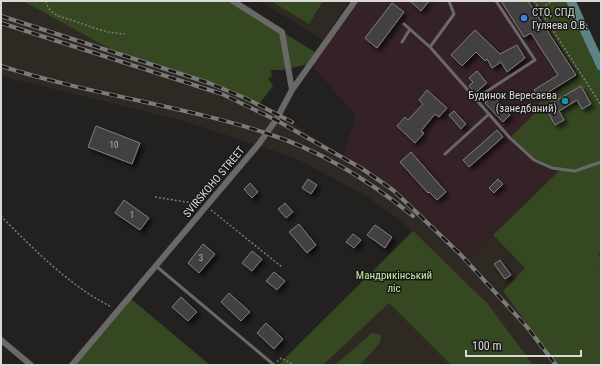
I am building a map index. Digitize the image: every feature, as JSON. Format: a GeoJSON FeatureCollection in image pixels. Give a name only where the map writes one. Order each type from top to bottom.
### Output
{"type":"FeatureCollection","features":[{"type":"Feature","properties":{"kind":"main road"},"geometry":{"type":"LineString","coordinates":[[571,1],[601,66]]}},
{"type":"Feature","properties":{"kind":"street"},"geometry":{"type":"LineString","coordinates":[[233,1],[282,32],[292,90]]}},
{"type":"Feature","properties":{"kind":"street","name":"SVIRSKOHO STREET"},"geometry":{"type":"LineString","coordinates":[[72,365],[258,146],[276,120],[292,90],[355,1]]}},
{"type":"Feature","properties":{"kind":"street"},"geometry":{"type":"LineString","coordinates":[[1,340],[31,365]]}},
{"type":"Feature","properties":{"kind":"lane"},"geometry":{"type":"LineString","coordinates":[[430,47],[454,14],[449,1]]}},
{"type":"Feature","properties":{"kind":"lane"},"geometry":{"type":"LineString","coordinates":[[475,98],[535,60],[496,1]]}},
{"type":"Feature","properties":{"kind":"lane"},"geometry":{"type":"LineString","coordinates":[[404,24],[430,47],[522,150],[534,160],[552,168],[575,171],[601,162]]}},
{"type":"Feature","properties":{"kind":"lane"},"geometry":{"type":"LineString","coordinates":[[402,42],[410,29]]}},
{"type":"Feature","properties":{"kind":"lane"},"geometry":{"type":"LineString","coordinates":[[445,154],[489,114]]}},
{"type":"Feature","properties":{"kind":"lane"},"geometry":{"type":"LineString","coordinates":[[156,266],[274,365]]}},
{"type":"Feature","properties":{"kind":"path"},"geometry":{"type":"LineString","coordinates":[[46,1],[49,10],[63,18],[93,29],[125,34]]}},
{"type":"Feature","properties":{"kind":"path"},"geometry":{"type":"LineString","coordinates":[[534,1],[601,105]]}},
{"type":"Feature","properties":{"kind":"path"},"geometry":{"type":"LineString","coordinates":[[539,10],[552,1]]}},
{"type":"Feature","properties":{"kind":"path"},"geometry":{"type":"LineString","coordinates":[[156,197],[207,206],[282,267]]}},
{"type":"Feature","properties":{"kind":"path"},"geometry":{"type":"LineString","coordinates":[[1,216],[76,286],[98,301],[119,310]]}},
{"type":"Feature","properties":{"kind":"path"},"geometry":{"type":"LineString","coordinates":[[274,365],[281,358],[294,365]]}},
{"type":"Feature","properties":{"kind":"shaded area"},"geometry":{"type":"Polygon","coordinates":[[[1,1],[23,1],[112,50],[192,77],[259,104],[278,114],[369,173],[413,204],[469,258],[493,235],[525,268],[503,291],[557,365],[533,365],[488,304],[400,220],[363,194],[295,158],[184,121],[1,76],[1,1]]]}},
{"type":"Feature","properties":{"kind":"shaded area"},"geometry":{"type":"Polygon","coordinates":[[[260,1],[349,1],[323,40],[260,1]]]}},
{"type":"Feature","properties":{"kind":"shaded area"},"geometry":{"type":"Polygon","coordinates":[[[355,1],[531,1],[579,76],[538,103],[560,170],[469,258],[413,204],[343,156],[356,116],[311,64],[355,1]]]}},
{"type":"Feature","properties":{"kind":"shaded area"},"geometry":{"type":"Polygon","coordinates":[[[389,303],[451,365],[323,365],[389,303]]]}},
{"type":"Feature","properties":{"kind":"green space"},"geometry":{"type":"Polygon","coordinates":[[[23,1],[233,1],[318,54],[308,64],[283,70],[271,70],[272,77],[268,78],[273,86],[259,104],[192,77],[112,50],[23,1]]]}},
{"type":"Feature","properties":{"kind":"green space"},"geometry":{"type":"Polygon","coordinates":[[[271,1],[323,1],[309,24],[271,1]]]}},
{"type":"Feature","properties":{"kind":"green space"},"geometry":{"type":"Polygon","coordinates":[[[531,1],[571,1],[601,66],[601,252],[599,253],[601,275],[601,365],[557,365],[503,291],[525,268],[493,235],[560,170],[534,160],[510,138],[540,108],[538,103],[579,76],[531,1]]]}},
{"type":"Feature","properties":{"kind":"green space","name":"Мандрикінський ліс"},"geometry":{"type":"Polygon","coordinates":[[[413,231],[488,304],[533,365],[451,365],[389,303],[323,365],[278,365],[413,231]]]}},
{"type":"Feature","properties":{"kind":"green space"},"geometry":{"type":"Polygon","coordinates":[[[130,298],[210,365],[72,365],[130,298]]]}},
{"type":"Feature","properties":{"kind":"green space"},"geometry":{"type":"Polygon","coordinates":[[[372,333],[381,335],[380,343],[360,365],[335,365],[372,333]]]}},
{"type":"Feature","properties":{"kind":"building"},"geometry":{"type":"Polygon","coordinates":[[[410,1],[429,1],[421,11],[410,1]]]}},
{"type":"Feature","properties":{"kind":"building"},"geometry":{"type":"Polygon","coordinates":[[[501,1],[528,1],[576,75],[539,98],[534,90],[558,75],[531,33],[524,37],[501,1]]]}},
{"type":"Feature","properties":{"kind":"building"},"geometry":{"type":"Polygon","coordinates":[[[392,3],[404,12],[377,48],[365,38],[392,3]]]}},
{"type":"Feature","properties":{"kind":"building"},"geometry":{"type":"Polygon","coordinates":[[[475,30],[500,54],[517,45],[525,58],[507,72],[501,62],[492,68],[487,59],[485,61],[476,52],[462,66],[451,55],[475,30]]]}},
{"type":"Feature","properties":{"kind":"building"},"geometry":{"type":"Polygon","coordinates":[[[477,71],[487,83],[475,93],[469,86],[473,82],[469,78],[477,71]]]}},
{"type":"Feature","properties":{"kind":"building"},"geometry":{"type":"Polygon","coordinates":[[[581,86],[591,104],[582,109],[577,100],[559,111],[564,120],[555,125],[545,107],[581,86]]]}},
{"type":"Feature","properties":{"kind":"building"},"geometry":{"type":"Polygon","coordinates":[[[427,90],[447,108],[439,117],[435,114],[421,131],[424,133],[415,143],[397,126],[405,117],[408,120],[423,104],[419,100],[427,90]]]}},
{"type":"Feature","properties":{"kind":"building"},"geometry":{"type":"Polygon","coordinates":[[[493,96],[510,115],[503,122],[485,103],[493,96]]]}},
{"type":"Feature","properties":{"kind":"building"},"geometry":{"type":"Polygon","coordinates":[[[454,111],[466,124],[461,129],[449,115],[454,111]]]}},
{"type":"Feature","properties":{"kind":"building"},"geometry":{"type":"Polygon","coordinates":[[[96,126],[140,143],[132,164],[88,147],[96,126]]]}},
{"type":"Feature","properties":{"kind":"building"},"geometry":{"type":"Polygon","coordinates":[[[497,130],[503,137],[469,167],[463,160],[497,130]]]}},
{"type":"Feature","properties":{"kind":"building"},"geometry":{"type":"Polygon","coordinates":[[[411,152],[446,192],[437,200],[429,192],[428,193],[400,162],[411,152]]]}},
{"type":"Feature","properties":{"kind":"building"},"geometry":{"type":"Polygon","coordinates":[[[308,179],[317,185],[311,194],[302,188],[308,179]]]}},
{"type":"Feature","properties":{"kind":"building"},"geometry":{"type":"Polygon","coordinates":[[[498,179],[503,184],[494,193],[489,188],[498,179]]]}},
{"type":"Feature","properties":{"kind":"building"},"geometry":{"type":"Polygon","coordinates":[[[250,183],[258,192],[252,198],[244,189],[250,183]]]}},
{"type":"Feature","properties":{"kind":"building"},"geometry":{"type":"Polygon","coordinates":[[[124,200],[149,218],[140,230],[115,213],[124,200]]]}},
{"type":"Feature","properties":{"kind":"building"},"geometry":{"type":"Polygon","coordinates":[[[285,203],[293,212],[286,218],[278,209],[285,203]]]}},
{"type":"Feature","properties":{"kind":"building"},"geometry":{"type":"Polygon","coordinates":[[[299,224],[316,245],[307,253],[289,232],[299,224]]]}},
{"type":"Feature","properties":{"kind":"building"},"geometry":{"type":"Polygon","coordinates":[[[375,225],[392,237],[385,248],[367,235],[375,225]]]}},
{"type":"Feature","properties":{"kind":"building"},"geometry":{"type":"Polygon","coordinates":[[[353,234],[361,240],[354,248],[346,242],[353,234]]]}},
{"type":"Feature","properties":{"kind":"building"},"geometry":{"type":"Polygon","coordinates":[[[203,244],[215,254],[199,273],[188,263],[203,244]]]}},
{"type":"Feature","properties":{"kind":"building"},"geometry":{"type":"Polygon","coordinates":[[[252,251],[262,259],[252,271],[242,263],[252,251]]]}},
{"type":"Feature","properties":{"kind":"building"},"geometry":{"type":"Polygon","coordinates":[[[500,260],[511,275],[505,279],[494,264],[500,260]]]}},
{"type":"Feature","properties":{"kind":"building"},"geometry":{"type":"Polygon","coordinates":[[[274,272],[285,281],[277,290],[266,281],[274,272]]]}},
{"type":"Feature","properties":{"kind":"building"},"geometry":{"type":"Polygon","coordinates":[[[229,293],[250,312],[241,321],[221,302],[229,293]]]}},
{"type":"Feature","properties":{"kind":"building"},"geometry":{"type":"Polygon","coordinates":[[[181,297],[197,312],[188,321],[172,307],[181,297]]]}},
{"type":"Feature","properties":{"kind":"building"},"geometry":{"type":"Polygon","coordinates":[[[266,323],[283,339],[274,349],[257,333],[266,323]]]}},
{"type":"Feature","properties":{"kind":"railway"},"geometry":{"type":"LineString","coordinates":[[1,16],[209,83],[245,98],[292,122]]}},
{"type":"Feature","properties":{"kind":"railway"},"geometry":{"type":"LineString","coordinates":[[1,23],[222,94],[276,120],[361,168],[393,190],[460,254],[527,327],[556,365]]}},
{"type":"Feature","properties":{"kind":"railway"},"geometry":{"type":"LineString","coordinates":[[1,66],[34,76],[233,123],[286,140],[305,148],[362,179],[413,216]]}},
{"type":"Feature","properties":{"kind":"place","name":"СТО, СПД Гуляева О.В."},"geometry":{"type":"Point","coordinates":[524,18]}},
{"type":"Feature","properties":{"kind":"place","name":"Будинок Вересаєва (занедбаний)"},"geometry":{"type":"Point","coordinates":[565,101]}}]}
